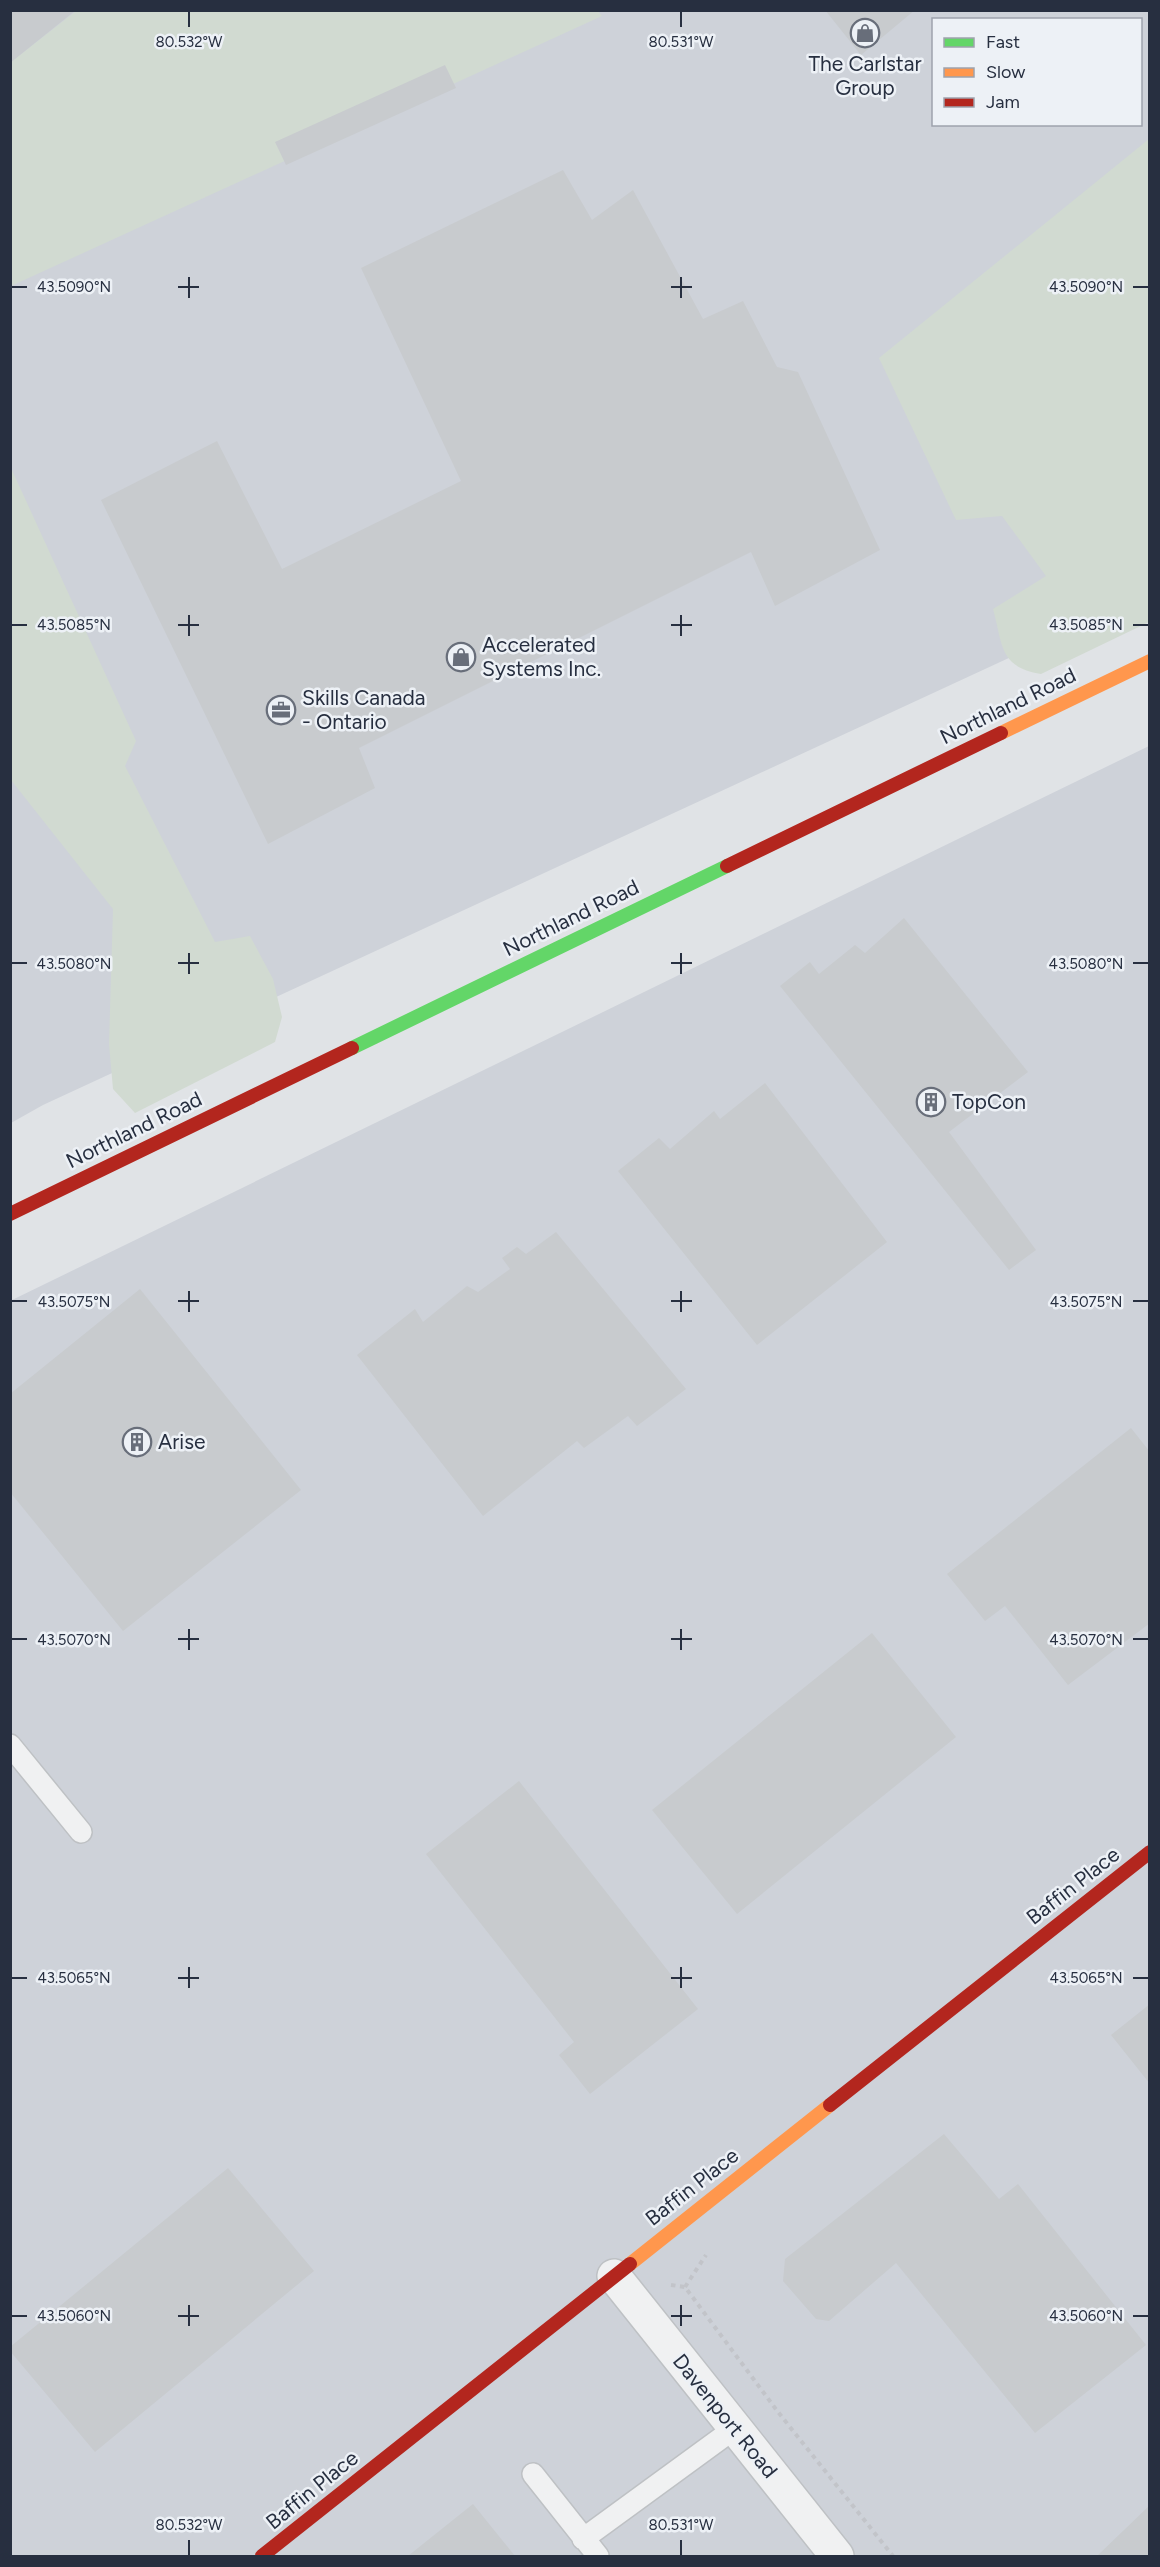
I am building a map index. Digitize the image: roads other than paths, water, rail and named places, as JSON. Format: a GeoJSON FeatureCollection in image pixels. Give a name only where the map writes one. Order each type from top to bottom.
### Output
{"type":"FeatureCollection","features":[{"type":"Feature","properties":{"kind":"street","name":"Northland Road"},"geometry":{"type":"LineString","coordinates":[[10,1214],[1149,661]]}},
{"type":"Feature","properties":{"kind":"street","name":"Baffin Place"},"geometry":{"type":"LineString","coordinates":[[262,2556],[1149,1852]]}},
{"type":"Feature","properties":{"kind":"street","name":"Davenport Road"},"geometry":{"type":"LineString","coordinates":[[614,2276],[837,2556]]}},
{"type":"Feature","properties":{"kind":"lane"},"geometry":{"type":"LineString","coordinates":[[10,1745],[81,1832]]}},
{"type":"Feature","properties":{"kind":"lane"},"geometry":{"type":"LineString","coordinates":[[583,2539],[735,2428]]}},
{"type":"Feature","properties":{"kind":"lane"},"geometry":{"type":"LineString","coordinates":[[533,2474],[598,2556]]}},
{"type":"Feature","properties":{"kind":"place","name":"The Carlstar Group"},"geometry":{"type":"Point","coordinates":[865,33]}},
{"type":"Feature","properties":{"kind":"place","name":"Accelerated Systems Inc."},"geometry":{"type":"Point","coordinates":[461,657]}},
{"type":"Feature","properties":{"kind":"place","name":"Skills Canada - Ontario"},"geometry":{"type":"Point","coordinates":[281,710]}},
{"type":"Feature","properties":{"kind":"place","name":"TopCon"},"geometry":{"type":"Point","coordinates":[931,1102]}},
{"type":"Feature","properties":{"kind":"place","name":"Arise"},"geometry":{"type":"Point","coordinates":[137,1442]}}]}
